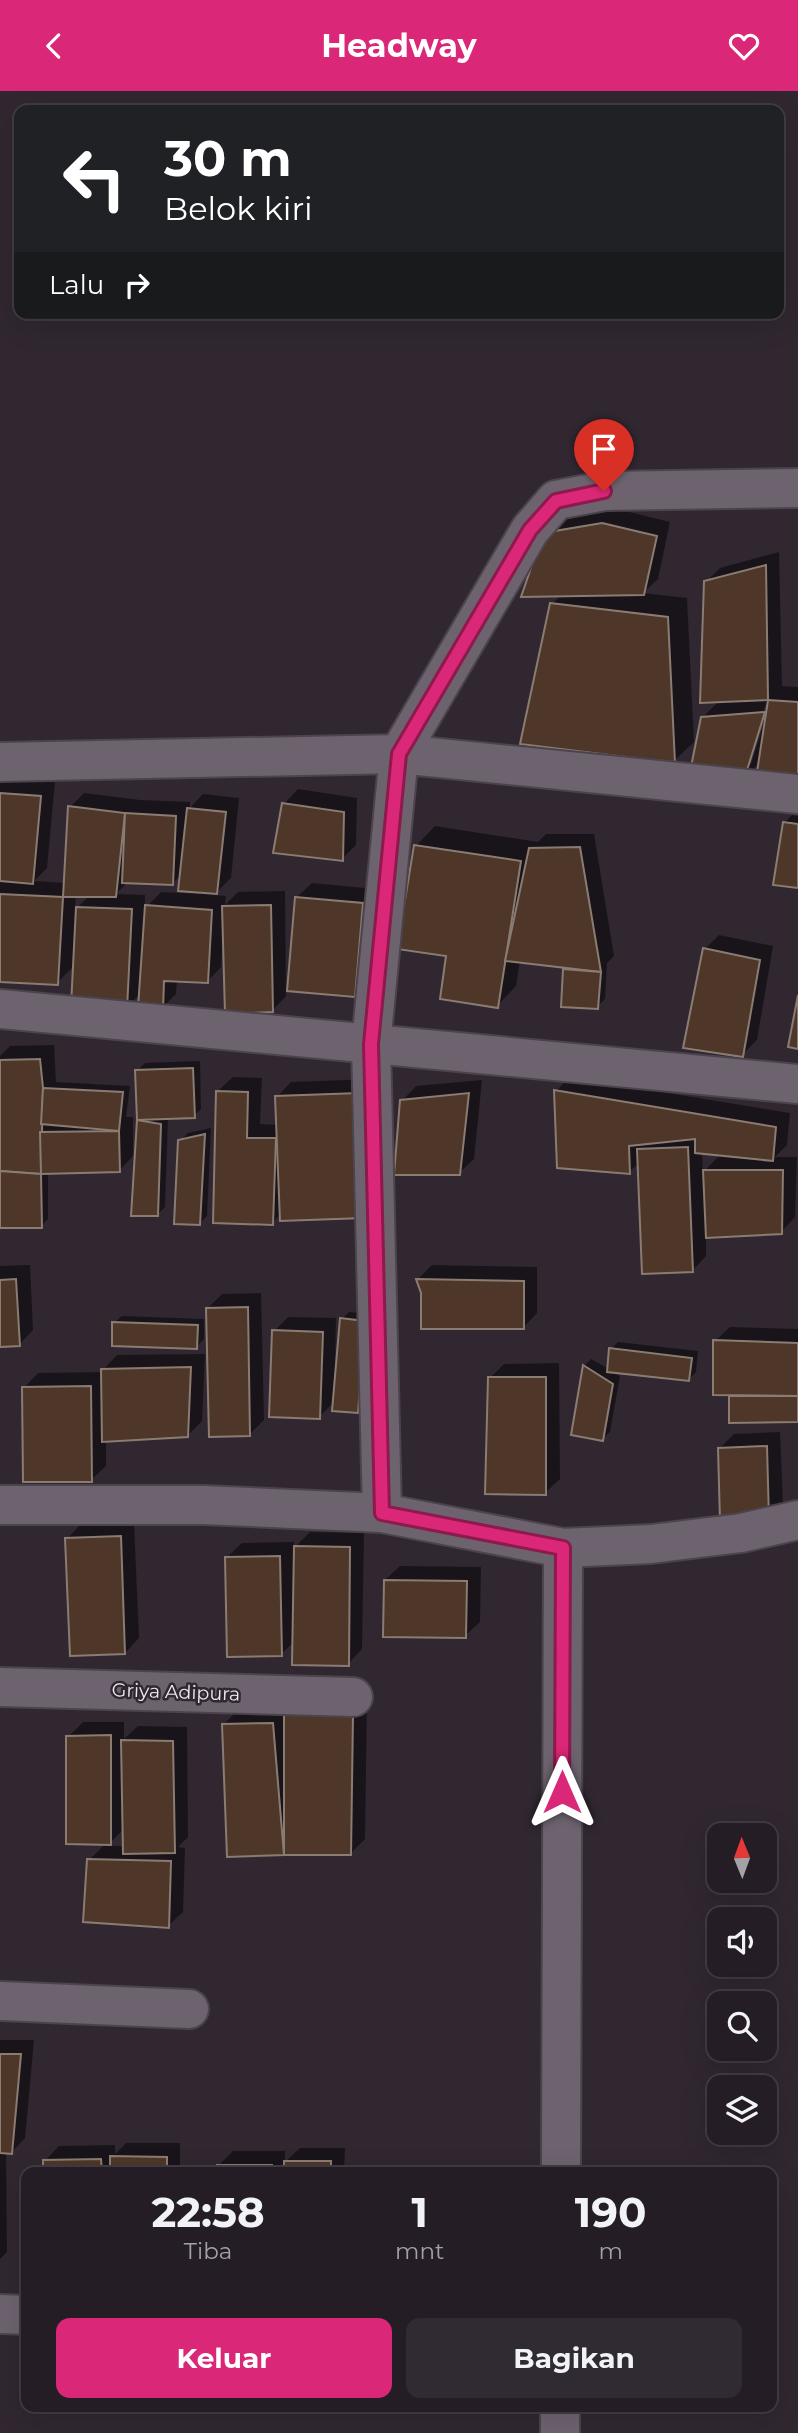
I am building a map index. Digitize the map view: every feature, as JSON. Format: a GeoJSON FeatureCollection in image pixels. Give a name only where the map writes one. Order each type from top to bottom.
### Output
{"type":"FeatureCollection","features":[{"type":"Feature","properties":{"kind":"street"},"geometry":{"type":"LineString","coordinates":[[382,1513],[371,1044],[399,754],[530,530],[556,501],[604,491],[798,488]]}},
{"type":"Feature","properties":{"kind":"street"},"geometry":{"type":"LineString","coordinates":[[0,762],[399,754],[798,794]]}},
{"type":"Feature","properties":{"kind":"street"},"geometry":{"type":"LineString","coordinates":[[0,1009],[798,1084]]}},
{"type":"Feature","properties":{"kind":"street"},"geometry":{"type":"LineString","coordinates":[[0,1505],[204,1505],[382,1513],[563,1548],[651,1544],[741,1534],[798,1520]]}},
{"type":"Feature","properties":{"kind":"street"},"geometry":{"type":"LineString","coordinates":[[561,2167],[563,1548]]}},
{"type":"Feature","properties":{"kind":"street","name":"Griya Adipura"},"geometry":{"type":"LineString","coordinates":[[0,1687],[353,1697]]}},
{"type":"Feature","properties":{"kind":"street"},"geometry":{"type":"LineString","coordinates":[[0,2001],[189,2009]]}},
{"type":"Feature","properties":{"kind":"street"},"geometry":{"type":"LineString","coordinates":[[0,2314],[21,2315]]}},
{"type":"Feature","properties":{"kind":"street"},"geometry":{"type":"LineString","coordinates":[[560,2412],[560,2433]]}},
{"type":"Feature","properties":{"kind":"building"},"geometry":{"type":"Polygon","coordinates":[[[602,523],[657,536],[644,595],[521,597],[543,533],[602,523]]]}},
{"type":"Feature","properties":{"kind":"building"},"geometry":{"type":"Polygon","coordinates":[[[766,565],[768,700],[700,703],[704,581],[766,565]]]}},
{"type":"Feature","properties":{"kind":"building"},"geometry":{"type":"Polygon","coordinates":[[[550,603],[668,617],[675,763],[520,744],[550,603]]]}},
{"type":"Feature","properties":{"kind":"building"},"geometry":{"type":"Polygon","coordinates":[[[768,700],[798,702],[798,777],[757,772],[768,700]]]}},
{"type":"Feature","properties":{"kind":"building"},"geometry":{"type":"Polygon","coordinates":[[[765,712],[744,780],[691,767],[701,717],[765,712]]]}},
{"type":"Feature","properties":{"kind":"building"},"geometry":{"type":"Polygon","coordinates":[[[0,793],[41,796],[33,884],[0,881],[0,793]]]}},
{"type":"Feature","properties":{"kind":"building"},"geometry":{"type":"Polygon","coordinates":[[[282,803],[344,812],[343,861],[273,853],[282,803]]]}},
{"type":"Feature","properties":{"kind":"building"},"geometry":{"type":"Polygon","coordinates":[[[68,806],[125,813],[116,897],[63,897],[68,806]]]}},
{"type":"Feature","properties":{"kind":"building"},"geometry":{"type":"Polygon","coordinates":[[[187,808],[226,812],[217,894],[178,891],[187,808]]]}},
{"type":"Feature","properties":{"kind":"building"},"geometry":{"type":"Polygon","coordinates":[[[125,813],[176,816],[173,885],[122,883],[125,813]]]}},
{"type":"Feature","properties":{"kind":"building"},"geometry":{"type":"Polygon","coordinates":[[[783,822],[798,824],[798,888],[773,885],[783,822]]]}},
{"type":"Feature","properties":{"kind":"building"},"geometry":{"type":"Polygon","coordinates":[[[414,845],[521,861],[498,1008],[440,999],[446,956],[397,949],[414,845]]]}},
{"type":"Feature","properties":{"kind":"building"},"geometry":{"type":"Polygon","coordinates":[[[580,847],[601,972],[505,961],[529,848],[580,847]]]}},
{"type":"Feature","properties":{"kind":"building"},"geometry":{"type":"Polygon","coordinates":[[[0,894],[63,897],[58,985],[0,982],[0,894]]]}},
{"type":"Feature","properties":{"kind":"building"},"geometry":{"type":"Polygon","coordinates":[[[295,897],[363,903],[355,997],[287,991],[295,897]]]}},
{"type":"Feature","properties":{"kind":"building"},"geometry":{"type":"Polygon","coordinates":[[[145,905],[212,910],[208,983],[164,981],[163,1010],[138,1008],[145,905]]]}},
{"type":"Feature","properties":{"kind":"building"},"geometry":{"type":"Polygon","coordinates":[[[271,905],[273,1012],[225,1014],[222,906],[271,905]]]}},
{"type":"Feature","properties":{"kind":"building"},"geometry":{"type":"Polygon","coordinates":[[[76,907],[132,909],[127,1009],[71,1006],[76,907]]]}},
{"type":"Feature","properties":{"kind":"building"},"geometry":{"type":"Polygon","coordinates":[[[703,948],[760,960],[743,1057],[683,1048],[703,948]]]}},
{"type":"Feature","properties":{"kind":"building"},"geometry":{"type":"Polygon","coordinates":[[[563,969],[601,972],[598,1009],[561,1007],[563,969]]]}},
{"type":"Feature","properties":{"kind":"building"},"geometry":{"type":"Polygon","coordinates":[[[798,995],[798,1049],[788,1047],[798,995]]]}},
{"type":"Feature","properties":{"kind":"building"},"geometry":{"type":"Polygon","coordinates":[[[40,1059],[43,1088],[41,1174],[0,1171],[0,1060],[40,1059]]]}},
{"type":"Feature","properties":{"kind":"building"},"geometry":{"type":"Polygon","coordinates":[[[193,1068],[195,1118],[137,1120],[135,1070],[193,1068]]]}},
{"type":"Feature","properties":{"kind":"building"},"geometry":{"type":"Polygon","coordinates":[[[43,1088],[123,1092],[119,1131],[41,1124],[43,1088]]]}},
{"type":"Feature","properties":{"kind":"building"},"geometry":{"type":"Polygon","coordinates":[[[554,1090],[776,1127],[773,1161],[695,1153],[695,1139],[629,1146],[630,1174],[557,1168],[554,1090]]]}},
{"type":"Feature","properties":{"kind":"building"},"geometry":{"type":"Polygon","coordinates":[[[216,1091],[248,1092],[247,1138],[276,1138],[273,1225],[213,1223],[216,1091]]]}},
{"type":"Feature","properties":{"kind":"building"},"geometry":{"type":"Polygon","coordinates":[[[359,1093],[364,1218],[280,1221],[275,1096],[359,1093]]]}},
{"type":"Feature","properties":{"kind":"building"},"geometry":{"type":"Polygon","coordinates":[[[469,1093],[460,1175],[394,1175],[400,1100],[469,1093]]]}},
{"type":"Feature","properties":{"kind":"building"},"geometry":{"type":"Polygon","coordinates":[[[137,1120],[161,1124],[158,1216],[131,1216],[137,1120]]]}},
{"type":"Feature","properties":{"kind":"building"},"geometry":{"type":"Polygon","coordinates":[[[119,1131],[120,1172],[41,1174],[40,1132],[119,1131]]]}},
{"type":"Feature","properties":{"kind":"building"},"geometry":{"type":"Polygon","coordinates":[[[205,1134],[200,1225],[174,1224],[178,1140],[205,1134]]]}},
{"type":"Feature","properties":{"kind":"building"},"geometry":{"type":"Polygon","coordinates":[[[688,1147],[693,1272],[642,1274],[637,1149],[688,1147]]]}},
{"type":"Feature","properties":{"kind":"building"},"geometry":{"type":"Polygon","coordinates":[[[703,1170],[783,1170],[782,1234],[706,1238],[703,1170]]]}},
{"type":"Feature","properties":{"kind":"building"},"geometry":{"type":"Polygon","coordinates":[[[0,1171],[41,1174],[42,1228],[0,1228],[0,1171]]]}},
{"type":"Feature","properties":{"kind":"building"},"geometry":{"type":"Polygon","coordinates":[[[16,1279],[20,1346],[0,1347],[0,1280],[16,1279]]]}},
{"type":"Feature","properties":{"kind":"building"},"geometry":{"type":"Polygon","coordinates":[[[416,1279],[524,1281],[524,1329],[421,1329],[421,1293],[416,1279]]]}},
{"type":"Feature","properties":{"kind":"building"},"geometry":{"type":"Polygon","coordinates":[[[248,1307],[250,1436],[209,1437],[206,1308],[248,1307]]]}},
{"type":"Feature","properties":{"kind":"building"},"geometry":{"type":"Polygon","coordinates":[[[340,1318],[365,1321],[358,1413],[332,1411],[340,1318]]]}},
{"type":"Feature","properties":{"kind":"building"},"geometry":{"type":"Polygon","coordinates":[[[112,1322],[198,1325],[197,1349],[112,1346],[112,1322]]]}},
{"type":"Feature","properties":{"kind":"building"},"geometry":{"type":"Polygon","coordinates":[[[272,1330],[323,1332],[320,1419],[269,1417],[272,1330]]]}},
{"type":"Feature","properties":{"kind":"building"},"geometry":{"type":"Polygon","coordinates":[[[713,1340],[798,1343],[798,1396],[713,1395],[713,1340]]]}},
{"type":"Feature","properties":{"kind":"building"},"geometry":{"type":"Polygon","coordinates":[[[609,1348],[692,1358],[689,1381],[607,1372],[609,1348]]]}},
{"type":"Feature","properties":{"kind":"building"},"geometry":{"type":"Polygon","coordinates":[[[583,1365],[613,1384],[603,1441],[571,1435],[583,1365]]]}},
{"type":"Feature","properties":{"kind":"building"},"geometry":{"type":"Polygon","coordinates":[[[191,1367],[188,1437],[102,1442],[101,1369],[191,1367]]]}},
{"type":"Feature","properties":{"kind":"building"},"geometry":{"type":"Polygon","coordinates":[[[488,1377],[546,1377],[546,1495],[485,1494],[488,1377]]]}},
{"type":"Feature","properties":{"kind":"building"},"geometry":{"type":"Polygon","coordinates":[[[91,1386],[92,1482],[23,1482],[22,1387],[91,1386]]]}},
{"type":"Feature","properties":{"kind":"building"},"geometry":{"type":"Polygon","coordinates":[[[729,1396],[798,1396],[798,1422],[729,1423],[729,1396]]]}},
{"type":"Feature","properties":{"kind":"building"},"geometry":{"type":"Polygon","coordinates":[[[767,1446],[769,1520],[720,1521],[718,1448],[767,1446]]]}},
{"type":"Feature","properties":{"kind":"building"},"geometry":{"type":"Polygon","coordinates":[[[121,1536],[125,1654],[70,1656],[65,1538],[121,1536]]]}},
{"type":"Feature","properties":{"kind":"building"},"geometry":{"type":"Polygon","coordinates":[[[294,1546],[350,1547],[349,1666],[292,1665],[294,1546]]]}},
{"type":"Feature","properties":{"kind":"building"},"geometry":{"type":"Polygon","coordinates":[[[280,1556],[282,1656],[227,1657],[225,1557],[280,1556]]]}},
{"type":"Feature","properties":{"kind":"building"},"geometry":{"type":"Polygon","coordinates":[[[384,1580],[467,1581],[466,1638],[383,1637],[384,1580]]]}},
{"type":"Feature","properties":{"kind":"building"},"geometry":{"type":"Polygon","coordinates":[[[353,1714],[351,1855],[284,1855],[284,1715],[353,1714]]]}},
{"type":"Feature","properties":{"kind":"building"},"geometry":{"type":"Polygon","coordinates":[[[273,1723],[284,1855],[227,1857],[222,1724],[273,1723]]]}},
{"type":"Feature","properties":{"kind":"building"},"geometry":{"type":"Polygon","coordinates":[[[111,1735],[111,1845],[66,1844],[66,1736],[111,1735]]]}},
{"type":"Feature","properties":{"kind":"building"},"geometry":{"type":"Polygon","coordinates":[[[121,1740],[173,1741],[175,1853],[123,1854],[121,1740]]]}},
{"type":"Feature","properties":{"kind":"building"},"geometry":{"type":"Polygon","coordinates":[[[87,1859],[171,1861],[169,1928],[83,1922],[87,1859]]]}},
{"type":"Feature","properties":{"kind":"building"},"geometry":{"type":"Polygon","coordinates":[[[0,2054],[21,2054],[12,2154],[0,2153],[0,2054]]]}},
{"type":"Feature","properties":{"kind":"building"},"geometry":{"type":"Polygon","coordinates":[[[110,2156],[167,2157],[167,2167],[110,2167],[110,2156]]]}},
{"type":"Feature","properties":{"kind":"building"},"geometry":{"type":"Polygon","coordinates":[[[101,2159],[102,2167],[43,2167],[43,2160],[101,2159]]]}},
{"type":"Feature","properties":{"kind":"building"},"geometry":{"type":"Polygon","coordinates":[[[284,2161],[331,2161],[331,2167],[284,2167],[284,2161]]]}},
{"type":"Feature","properties":{"kind":"building"},"geometry":{"type":"Polygon","coordinates":[[[217,2165],[272,2165],[272,2167],[217,2165]]]}},
{"type":"Feature","properties":{"kind":"route"},"geometry":{"type":"LineString","coordinates":[[562,1792],[563,1548],[382,1513],[371,1044],[399,754],[530,530],[556,501],[604,491]]}}]}
